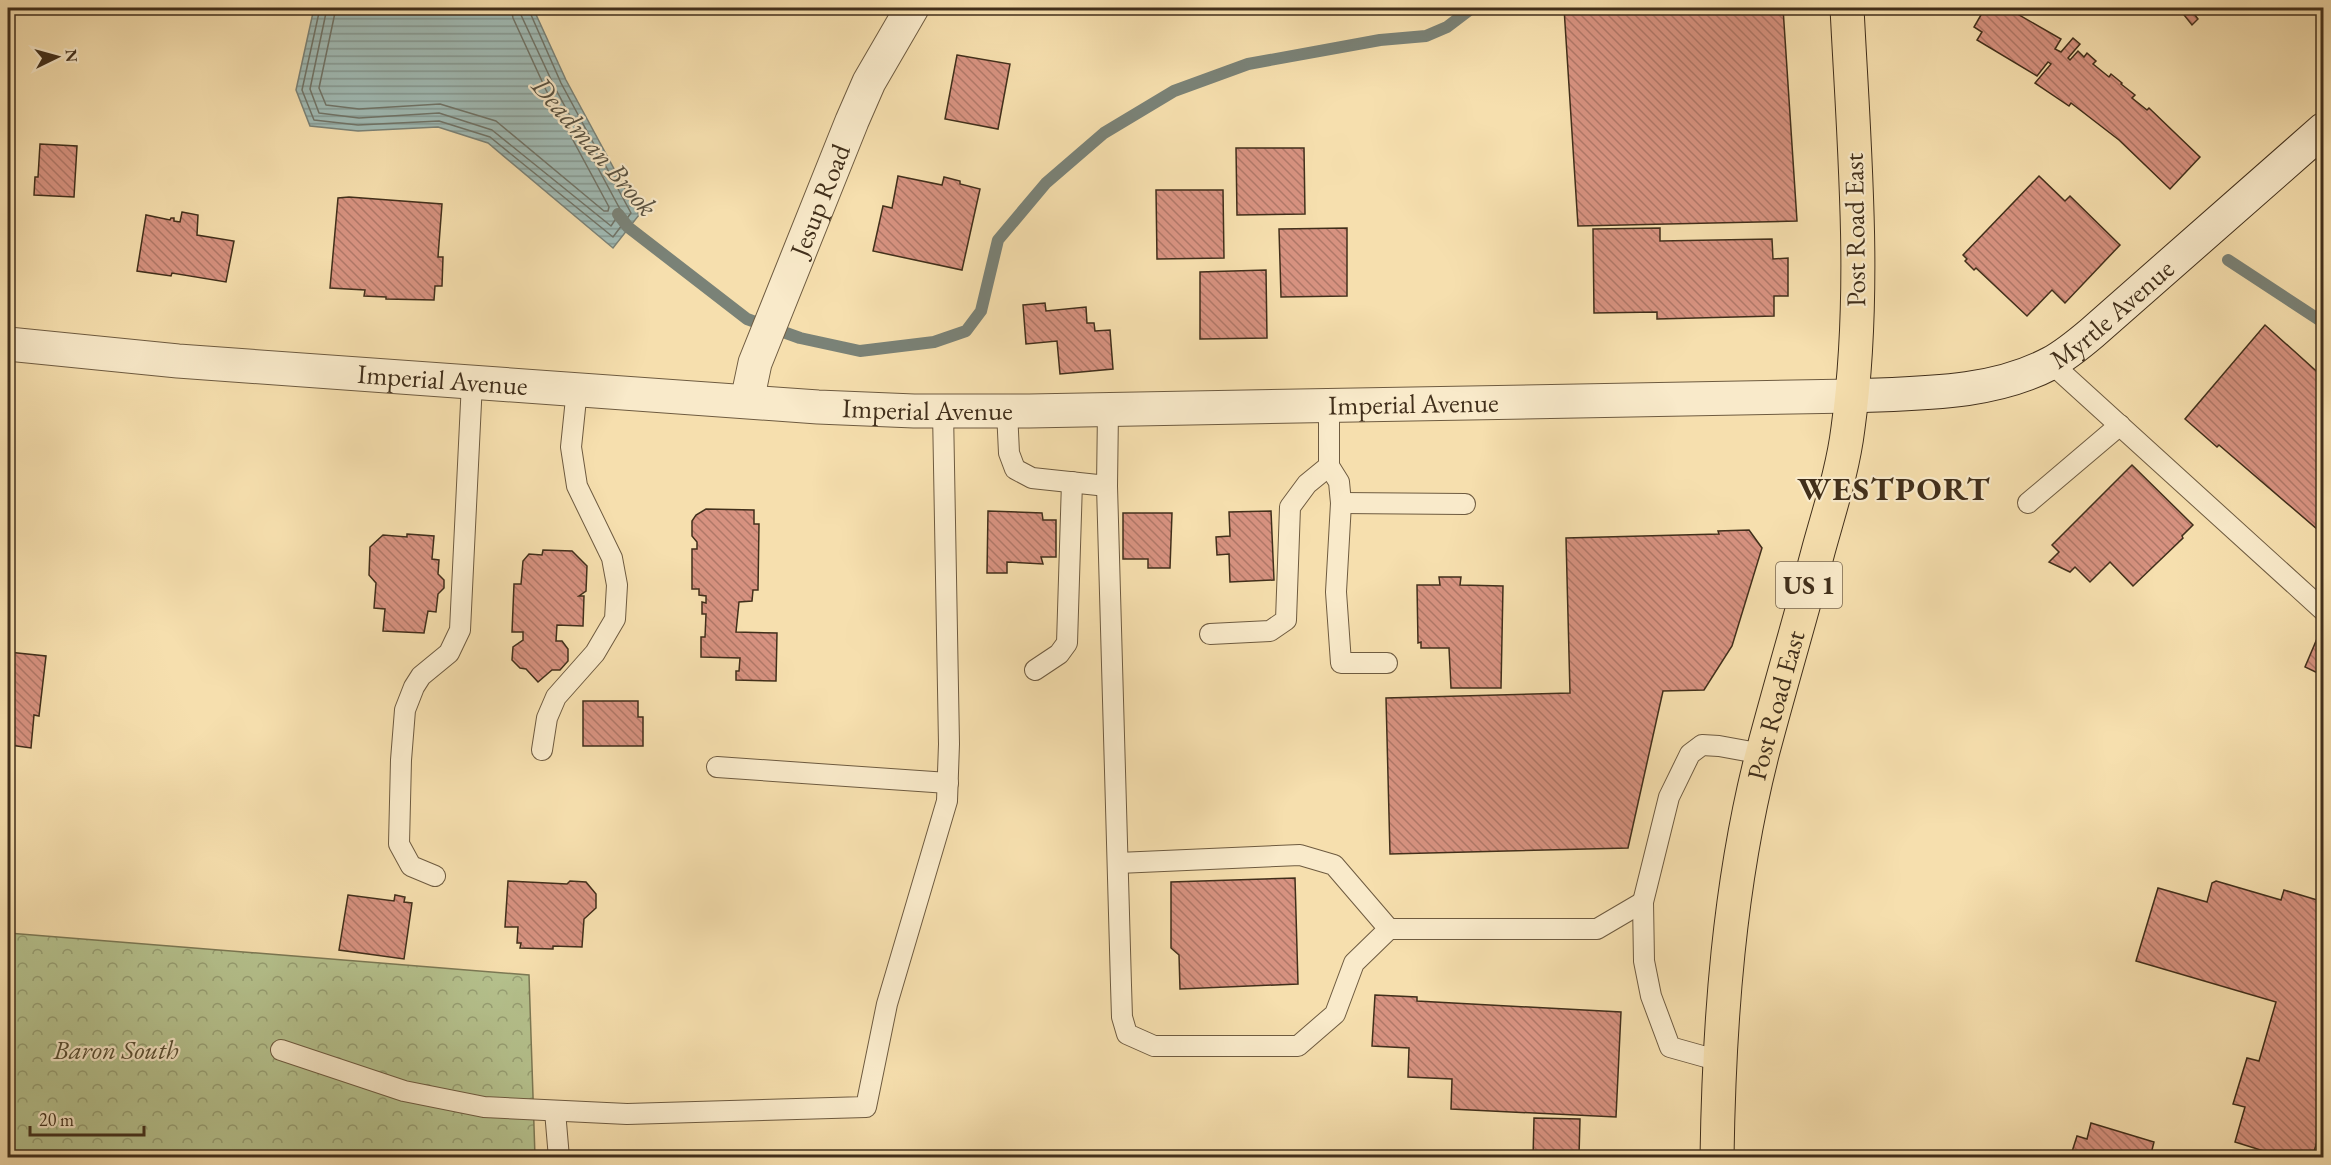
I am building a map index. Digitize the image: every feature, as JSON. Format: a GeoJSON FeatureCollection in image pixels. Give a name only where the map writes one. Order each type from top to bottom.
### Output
{"type":"FeatureCollection","features":[{"type":"Feature","properties":{"kind":"main road","name":"Post Road East"},"geometry":{"type":"LineString","coordinates":[[1717,1158],[1720,1061],[1736,894],[1763,754],[1840,471],[1852,396],[1856,322],[1856,197],[1847,8]]}},
{"type":"Feature","properties":{"kind":"street","name":"Jesup Road"},"geometry":{"type":"LineString","coordinates":[[747,401],[755,363],[852,121],[869,82],[912,8]]}},
{"type":"Feature","properties":{"kind":"street","name":"Myrtle Avenue"},"geometry":{"type":"LineString","coordinates":[[1852,396],[1941,392],[1980,386],[2024,375],[2051,363],[2092,333],[2324,129]]}},
{"type":"Feature","properties":{"kind":"street","name":"Imperial Avenue"},"geometry":{"type":"LineString","coordinates":[[8,344],[178,361],[818,407],[943,411],[1852,396]]}},
{"type":"Feature","properties":{"kind":"lane"},"geometry":{"type":"LineString","coordinates":[[2051,363],[2324,611]]}},
{"type":"Feature","properties":{"kind":"lane"},"geometry":{"type":"LineString","coordinates":[[435,876],[411,866],[399,844],[401,760],[405,710],[414,687],[421,676],[449,653],[460,630],[472,382]]}},
{"type":"Feature","properties":{"kind":"lane"},"geometry":{"type":"LineString","coordinates":[[542,750],[546,718],[556,697],[595,653],[615,619],[617,585],[612,558],[577,486],[571,447],[577,389]]}},
{"type":"Feature","properties":{"kind":"lane"},"geometry":{"type":"LineString","coordinates":[[1329,406],[1329,466],[1339,483],[1341,503],[1336,591],[1341,663],[1387,663]]}},
{"type":"Feature","properties":{"kind":"lane"},"geometry":{"type":"LineString","coordinates":[[1108,410],[1107,486],[1122,1017],[1127,1034],[1154,1046],[1298,1046],[1335,1014],[1354,963],[1389,929],[1597,929],[1642,902]]}},
{"type":"Feature","properties":{"kind":"lane"},"geometry":{"type":"LineString","coordinates":[[281,1050],[404,1091],[484,1107],[627,1114],[866,1107],[886,1004],[933,854],[947,801],[943,411]]}},
{"type":"Feature","properties":{"kind":"lane"},"geometry":{"type":"LineString","coordinates":[[1007,411],[1009,453],[1015,469],[1032,478],[1107,486]]}},
{"type":"Feature","properties":{"kind":"lane"},"geometry":{"type":"LineString","coordinates":[[2028,503],[2121,425]]}},
{"type":"Feature","properties":{"kind":"lane"},"geometry":{"type":"LineString","coordinates":[[1210,634],[1270,631],[1286,620],[1290,507],[1307,484],[1329,466]]}},
{"type":"Feature","properties":{"kind":"lane"},"geometry":{"type":"LineString","coordinates":[[1035,670],[1059,654],[1067,643],[1072,482]]}},
{"type":"Feature","properties":{"kind":"lane"},"geometry":{"type":"LineString","coordinates":[[1341,503],[1465,504]]}},
{"type":"Feature","properties":{"kind":"lane"},"geometry":{"type":"LineString","coordinates":[[1720,1061],[1670,1047],[1651,996],[1644,961],[1642,902],[1669,797],[1690,754],[1702,745],[1763,754]]}},
{"type":"Feature","properties":{"kind":"lane"},"geometry":{"type":"LineString","coordinates":[[717,767],[948,783]]}},
{"type":"Feature","properties":{"kind":"lane"},"geometry":{"type":"LineString","coordinates":[[1118,863],[1300,855],[1334,865],[1389,929]]}},
{"type":"Feature","properties":{"kind":"lane"},"geometry":{"type":"LineString","coordinates":[[555,1111],[559,1158]]}},
{"type":"Feature","properties":{"kind":"green space","name":"Baron South"},"geometry":{"type":"Polygon","coordinates":[[[8,933],[529,975],[535,1157],[8,1157],[8,933]]]}},
{"type":"Feature","properties":{"kind":"water"},"geometry":{"type":"Polygon","coordinates":[[[314,8],[533,8],[566,80],[639,215],[613,248],[488,143],[438,127],[358,131],[310,126],[296,90],[314,8]]]}},
{"type":"Feature","properties":{"kind":"building"},"geometry":{"type":"Polygon","coordinates":[[[1564,8],[1783,8],[1797,221],[1578,226],[1564,8]]]}},
{"type":"Feature","properties":{"kind":"building"},"geometry":{"type":"Polygon","coordinates":[[[1985,8],[1996,12],[1998,8],[2007,8],[2061,39],[2055,49],[2061,52],[2073,38],[2080,44],[2068,58],[2070,60],[2078,51],[2084,57],[2087,53],[2096,61],[2093,64],[2109,77],[2111,74],[2122,83],[2135,95],[2132,98],[2147,110],[2149,108],[2200,157],[2170,189],[2119,140],[2071,103],[2069,106],[2035,83],[2051,64],[2048,62],[2037,76],[1977,40],[1982,32],[1974,27],[1985,8]]]}},
{"type":"Feature","properties":{"kind":"building"},"geometry":{"type":"Polygon","coordinates":[[[2191,10],[2198,19],[2192,25],[2184,15],[2191,10]]]}},
{"type":"Feature","properties":{"kind":"building"},"geometry":{"type":"Polygon","coordinates":[[[957,55],[1010,64],[998,129],[945,119],[957,55]]]}},
{"type":"Feature","properties":{"kind":"building"},"geometry":{"type":"Polygon","coordinates":[[[40,144],[77,146],[74,197],[34,195],[35,177],[38,177],[40,144]]]}},
{"type":"Feature","properties":{"kind":"building"},"geometry":{"type":"Polygon","coordinates":[[[1236,148],[1304,148],[1305,214],[1237,215],[1236,148]]]}},
{"type":"Feature","properties":{"kind":"building"},"geometry":{"type":"Polygon","coordinates":[[[898,176],[942,185],[944,177],[980,189],[962,270],[873,251],[883,206],[892,208],[898,176]]]}},
{"type":"Feature","properties":{"kind":"building"},"geometry":{"type":"Polygon","coordinates":[[[2039,176],[2065,201],[2070,196],[2120,245],[2065,303],[2052,290],[2027,316],[1976,268],[1974,270],[1965,261],[1967,259],[1963,255],[2039,176]]]}},
{"type":"Feature","properties":{"kind":"building"},"geometry":{"type":"Polygon","coordinates":[[[1156,190],[1223,190],[1224,258],[1157,259],[1156,190]]]}},
{"type":"Feature","properties":{"kind":"building"},"geometry":{"type":"Polygon","coordinates":[[[338,198],[442,204],[438,257],[443,257],[442,286],[435,286],[434,300],[386,299],[386,297],[364,296],[365,290],[330,288],[338,198]]]}},
{"type":"Feature","properties":{"kind":"building"},"geometry":{"type":"Polygon","coordinates":[[[182,212],[198,215],[197,235],[234,241],[226,282],[172,273],[171,276],[137,271],[146,215],[170,220],[174,218],[174,221],[180,222],[182,212]]]}},
{"type":"Feature","properties":{"kind":"building"},"geometry":{"type":"Polygon","coordinates":[[[1347,228],[1347,296],[1281,297],[1279,229],[1347,228]]]}},
{"type":"Feature","properties":{"kind":"building"},"geometry":{"type":"Polygon","coordinates":[[[1660,228],[1660,241],[1772,239],[1773,259],[1788,258],[1788,296],[1774,296],[1774,316],[1657,319],[1657,312],[1594,313],[1593,229],[1660,228]]]}},
{"type":"Feature","properties":{"kind":"building"},"geometry":{"type":"Polygon","coordinates":[[[1266,270],[1267,338],[1200,339],[1200,272],[1266,270]]]}},
{"type":"Feature","properties":{"kind":"building"},"geometry":{"type":"Polygon","coordinates":[[[2324,283],[2324,300],[2320,290],[2324,283]]]}},
{"type":"Feature","properties":{"kind":"building"},"geometry":{"type":"Polygon","coordinates":[[[1045,303],[1046,311],[1086,307],[1087,323],[1094,323],[1095,331],[1110,330],[1113,369],[1060,374],[1057,341],[1026,344],[1023,305],[1045,303]]]}},
{"type":"Feature","properties":{"kind":"building"},"geometry":{"type":"Polygon","coordinates":[[[2265,325],[2324,378],[2324,535],[2219,445],[2217,447],[2185,419],[2265,325]]]}},
{"type":"Feature","properties":{"kind":"building"},"geometry":{"type":"Polygon","coordinates":[[[2132,465],[2193,525],[2182,536],[2183,538],[2133,586],[2110,562],[2090,582],[2075,567],[2070,572],[2049,562],[2059,552],[2052,545],[2132,465]]]}},
{"type":"Feature","properties":{"kind":"building"},"geometry":{"type":"Polygon","coordinates":[[[706,509],[754,510],[754,524],[759,524],[758,590],[753,590],[752,601],[739,602],[736,632],[777,633],[776,681],[736,680],[740,658],[701,657],[701,637],[705,637],[706,614],[702,614],[702,602],[706,603],[706,596],[699,595],[699,589],[692,589],[692,549],[697,549],[697,542],[692,536],[692,521],[696,515],[706,509]]]}},
{"type":"Feature","properties":{"kind":"building"},"geometry":{"type":"Polygon","coordinates":[[[988,511],[1042,513],[1043,520],[1056,520],[1056,557],[1041,557],[1043,564],[1007,562],[1007,573],[987,573],[988,511]]]}},
{"type":"Feature","properties":{"kind":"building"},"geometry":{"type":"Polygon","coordinates":[[[1271,511],[1274,580],[1230,582],[1229,554],[1217,555],[1216,537],[1230,536],[1229,512],[1271,511]]]}},
{"type":"Feature","properties":{"kind":"building"},"geometry":{"type":"Polygon","coordinates":[[[1123,513],[1172,513],[1170,568],[1148,568],[1148,559],[1123,559],[1123,513]]]}},
{"type":"Feature","properties":{"kind":"building"},"geometry":{"type":"Polygon","coordinates":[[[1749,530],[1762,548],[1732,646],[1704,690],[1663,691],[1628,848],[1390,854],[1386,698],[1570,693],[1566,538],[1719,534],[1718,531],[1749,530]]]}},
{"type":"Feature","properties":{"kind":"building"},"geometry":{"type":"Polygon","coordinates":[[[407,534],[434,536],[432,559],[439,560],[438,574],[444,580],[444,588],[438,594],[436,612],[428,611],[424,633],[383,631],[385,609],[374,608],[376,583],[369,575],[370,547],[383,535],[407,537],[407,534]]]}},
{"type":"Feature","properties":{"kind":"building"},"geometry":{"type":"Polygon","coordinates":[[[543,550],[572,551],[587,566],[586,591],[579,596],[584,596],[583,626],[557,625],[556,641],[562,641],[568,649],[568,661],[560,670],[552,670],[538,682],[526,669],[520,668],[512,660],[513,647],[523,640],[523,632],[512,632],[514,584],[521,584],[523,561],[529,554],[542,555],[543,550]]]}},
{"type":"Feature","properties":{"kind":"building"},"geometry":{"type":"Polygon","coordinates":[[[1439,577],[1461,577],[1460,585],[1503,586],[1501,688],[1451,688],[1449,648],[1421,648],[1421,642],[1418,643],[1417,585],[1440,585],[1439,577]]]}},
{"type":"Feature","properties":{"kind":"building"},"geometry":{"type":"Polygon","coordinates":[[[2319,634],[2324,636],[2324,676],[2305,667],[2319,634]]]}},
{"type":"Feature","properties":{"kind":"building"},"geometry":{"type":"Polygon","coordinates":[[[8,652],[46,656],[39,716],[34,715],[31,748],[10,745],[10,739],[8,739],[8,652]]]}},
{"type":"Feature","properties":{"kind":"building"},"geometry":{"type":"Polygon","coordinates":[[[583,701],[638,701],[638,717],[643,717],[643,746],[583,746],[583,701]]]}},
{"type":"Feature","properties":{"kind":"building"},"geometry":{"type":"Polygon","coordinates":[[[1295,878],[1298,984],[1180,989],[1179,955],[1171,948],[1171,882],[1295,878]]]}},
{"type":"Feature","properties":{"kind":"building"},"geometry":{"type":"Polygon","coordinates":[[[508,881],[567,884],[570,881],[586,882],[596,894],[596,908],[584,919],[582,947],[520,948],[521,943],[517,943],[518,927],[505,927],[508,881]]]}},
{"type":"Feature","properties":{"kind":"building"},"geometry":{"type":"Polygon","coordinates":[[[2216,881],[2281,900],[2284,890],[2324,902],[2324,1119],[2312,1158],[2286,1158],[2235,1142],[2245,1107],[2233,1104],[2247,1058],[2259,1061],[2276,1002],[2136,961],[2158,888],[2207,902],[2212,883],[2216,881]]]}},
{"type":"Feature","properties":{"kind":"building"},"geometry":{"type":"Polygon","coordinates":[[[348,895],[394,901],[395,895],[405,897],[404,902],[412,903],[404,959],[339,950],[348,895]]]}},
{"type":"Feature","properties":{"kind":"building"},"geometry":{"type":"Polygon","coordinates":[[[1375,995],[1417,997],[1417,1001],[1621,1012],[1616,1117],[1451,1109],[1452,1079],[1408,1077],[1409,1048],[1372,1046],[1375,995]]]}},
{"type":"Feature","properties":{"kind":"building"},"geometry":{"type":"Polygon","coordinates":[[[1534,1118],[1580,1119],[1579,1156],[1598,1158],[1533,1158],[1534,1118]]]}},
{"type":"Feature","properties":{"kind":"building"},"geometry":{"type":"Polygon","coordinates":[[[2091,1123],[2154,1142],[2150,1158],[2070,1158],[2077,1136],[2087,1139],[2091,1123]]]}},
{"type":"Feature","properties":{"kind":"waterway","name":"Deadman Brook"},"geometry":{"type":"LineString","coordinates":[[618,214],[628,227],[747,319],[800,338],[860,351],[934,342],[966,331],[981,311],[998,240],[1046,183],[1104,133],[1174,91],[1248,64],[1380,40],[1426,36],[1447,27],[1472,8]]}},
{"type":"Feature","properties":{"kind":"waterway","name":"Deadman Brook"},"geometry":{"type":"LineString","coordinates":[[2228,260],[2324,323]]}},
{"type":"Feature","properties":{"kind":"district","name":"WESTPORT"},"geometry":{"type":"Point","coordinates":[1894,488]}}]}
